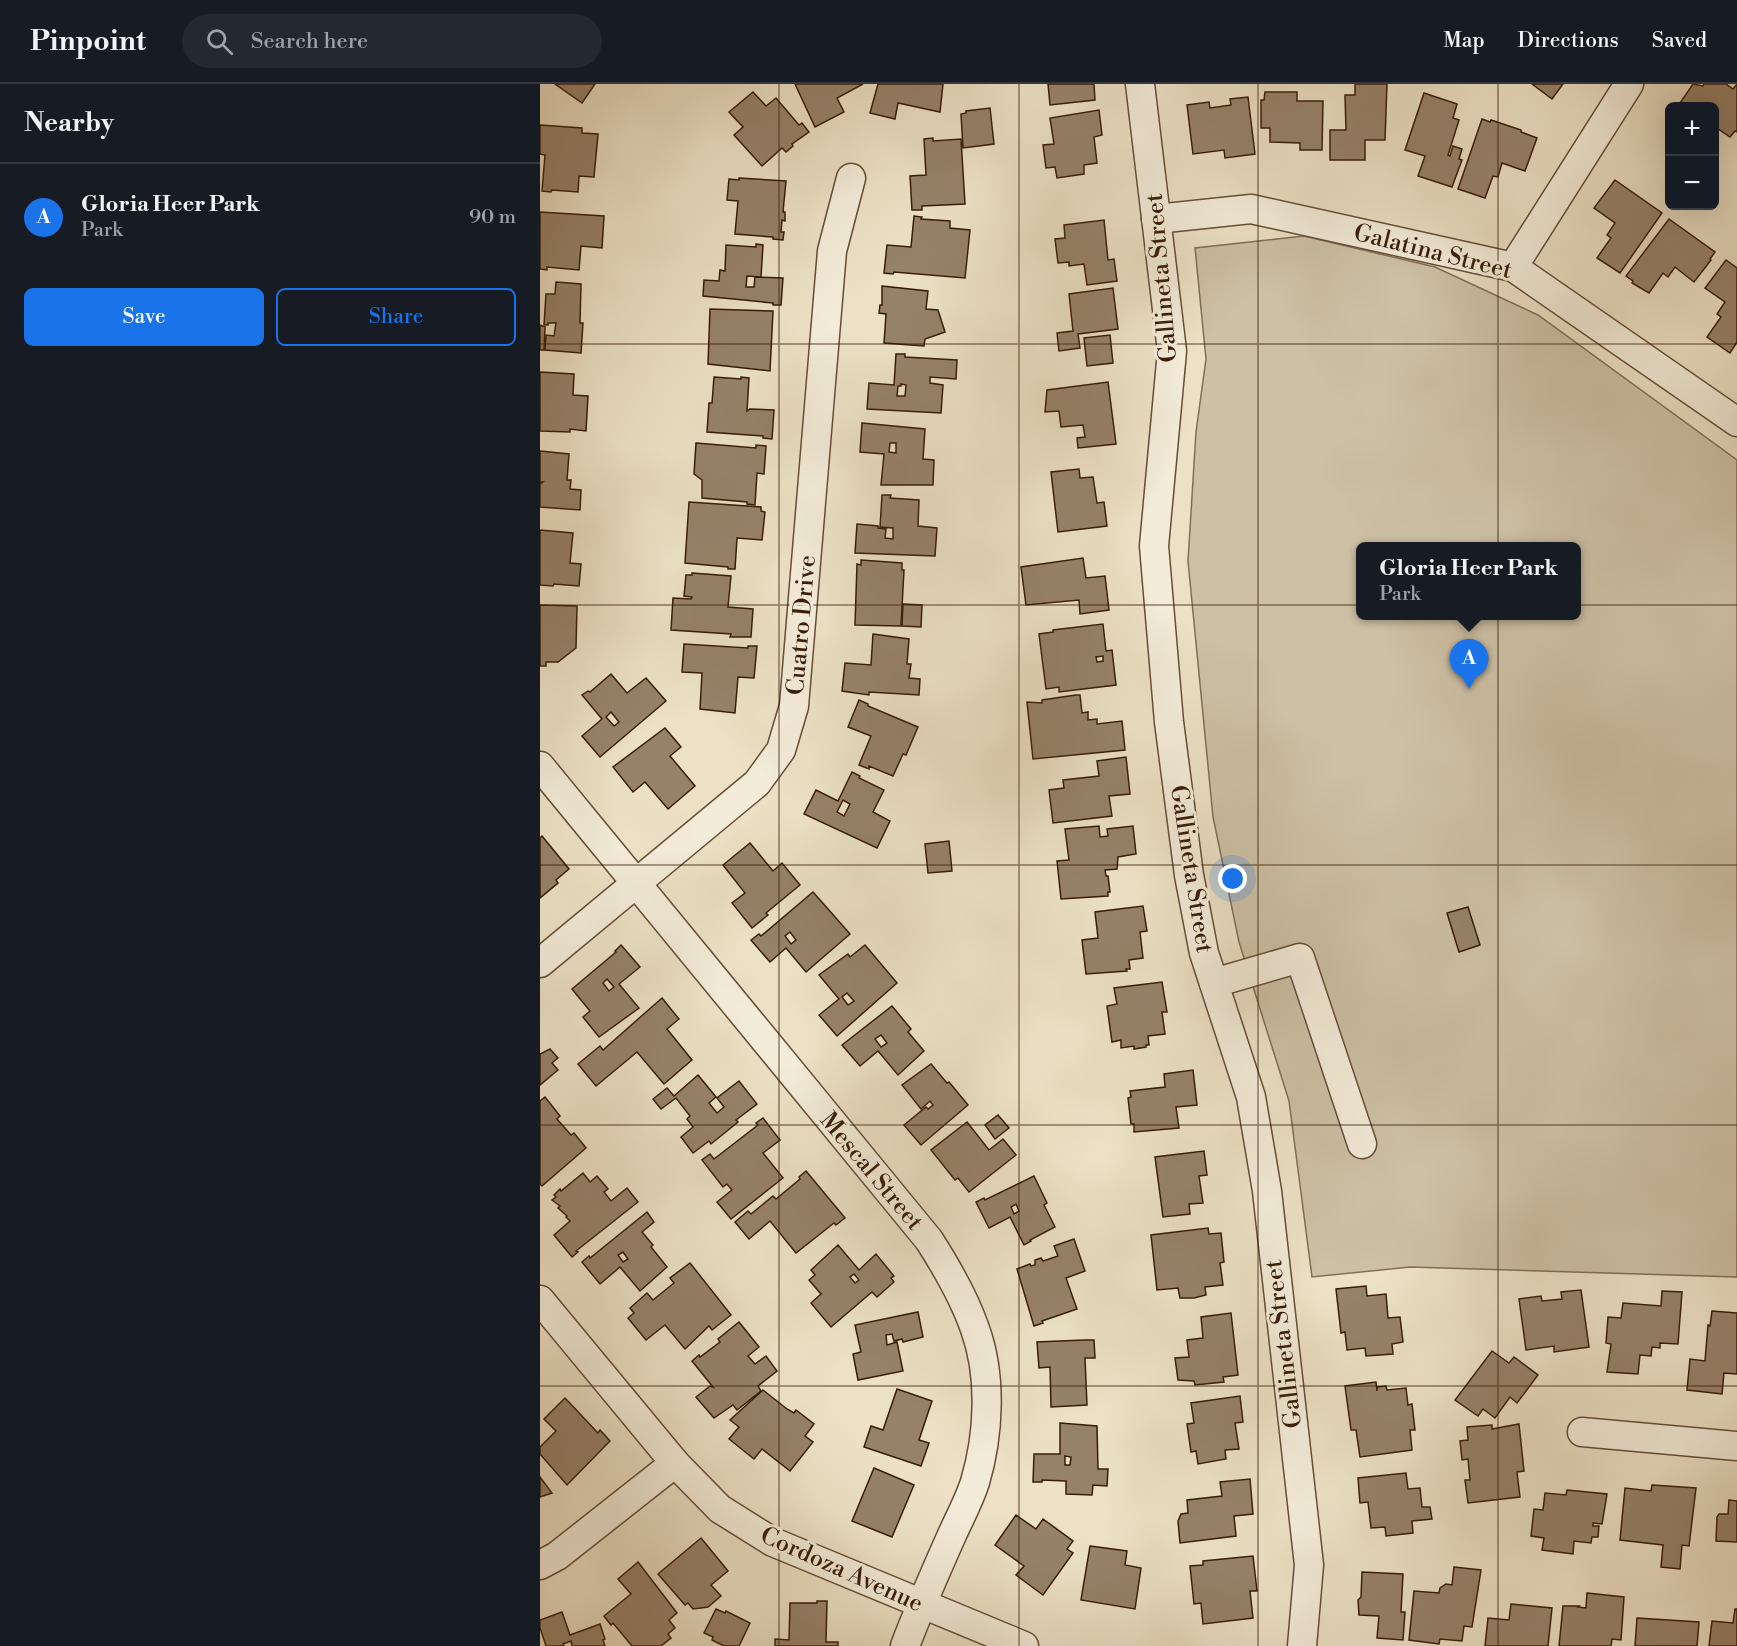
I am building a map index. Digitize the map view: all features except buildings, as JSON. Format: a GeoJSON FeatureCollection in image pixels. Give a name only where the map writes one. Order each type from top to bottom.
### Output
{"type":"FeatureCollection","features":[{"type":"Feature","properties":{"kind":"street","name":"Gallineta Street"},"geometry":{"type":"LineString","coordinates":[[1140,84],[1172,351],[1154,546],[1169,722],[1189,875],[1204,953],[1251,1097],[1267,1191],[1309,1564],[1302,1646]]}},
{"type":"Feature","properties":{"kind":"street"},"geometry":{"type":"LineString","coordinates":[[1513,267],[1629,84]]}},
{"type":"Feature","properties":{"kind":"street","name":"Cuatro Drive"},"geometry":{"type":"LineString","coordinates":[[540,963],[757,783],[782,750],[794,706],[831,251],[850,178]]}},
{"type":"Feature","properties":{"kind":"street","name":"Galatina Street"},"geometry":{"type":"LineString","coordinates":[[1156,219],[1251,209],[1513,267],[1737,422]]}},
{"type":"Feature","properties":{"kind":"street","name":"Mescal Street"},"geometry":{"type":"LineString","coordinates":[[540,766],[929,1239],[955,1282],[975,1328],[986,1376],[982,1452],[975,1483],[904,1646]]}},
{"type":"Feature","properties":{"kind":"street"},"geometry":{"type":"LineString","coordinates":[[1214,983],[1300,958],[1362,1144]]}},
{"type":"Feature","properties":{"kind":"street","name":"Cordoza Avenue"},"geometry":{"type":"LineString","coordinates":[[540,1300],[675,1463],[720,1509],[773,1542],[1024,1646]]}},
{"type":"Feature","properties":{"kind":"street"},"geometry":{"type":"LineString","coordinates":[[1582,1432],[1737,1446]]}},
{"type":"Feature","properties":{"kind":"street"},"geometry":{"type":"LineString","coordinates":[[540,1565],[557,1556],[675,1463]]}},
{"type":"Feature","properties":{"kind":"shaded area"},"geometry":{"type":"Polygon","coordinates":[[[1304,236],[1435,267],[1538,315],[1737,460],[1737,1277],[1410,1267],[1312,1277],[1289,1101],[1239,942],[1213,817],[1188,561],[1196,432],[1206,359],[1195,248],[1304,236]]]}},
{"type":"Feature","properties":{"kind":"place","name":"Gloria Heer Park"},"geometry":{"type":"Point","coordinates":[1469,689]}}]}
